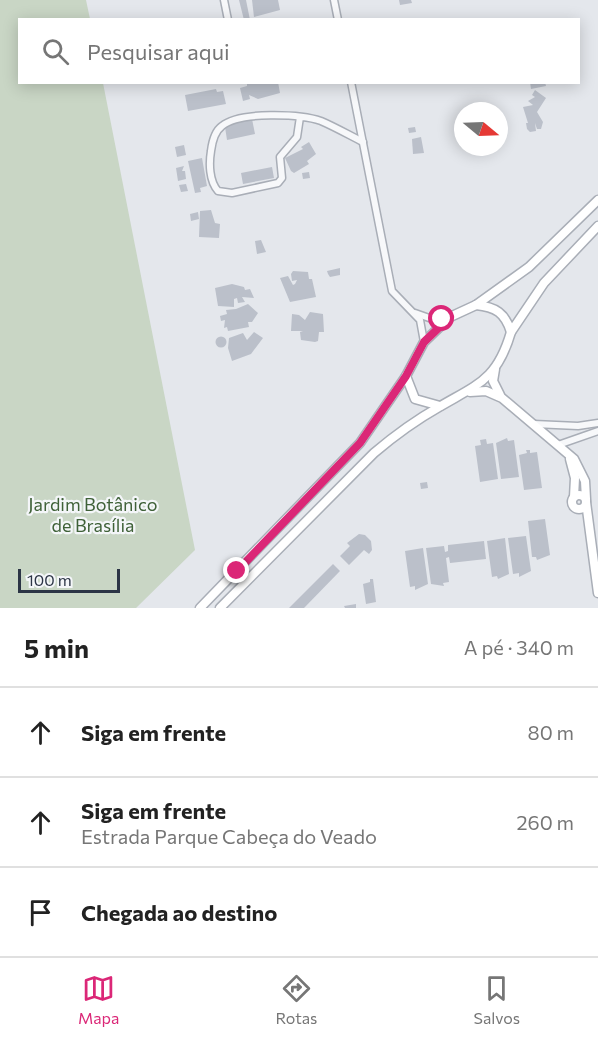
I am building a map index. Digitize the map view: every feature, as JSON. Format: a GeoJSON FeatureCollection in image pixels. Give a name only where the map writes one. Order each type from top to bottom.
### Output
{"type":"FeatureCollection","features":[{"type":"Feature","properties":{"kind":"main road"},"geometry":{"type":"LineString","coordinates":[[200,608],[360,443],[406,376],[424,342],[450,317],[476,305],[529,267],[598,200]]}},
{"type":"Feature","properties":{"kind":"main road"},"geometry":{"type":"LineString","coordinates":[[220,608],[374,453],[401,431],[440,405],[480,384],[495,367],[511,332],[544,284],[598,226]]}},
{"type":"Feature","properties":{"kind":"main road"},"geometry":{"type":"LineString","coordinates":[[476,305],[495,309],[502,314],[511,332]]}},
{"type":"Feature","properties":{"kind":"main road"},"geometry":{"type":"LineString","coordinates":[[495,367],[494,386],[502,398],[568,453],[583,474],[598,592]]}},
{"type":"Feature","properties":{"kind":"main road"},"geometry":{"type":"LineString","coordinates":[[406,376],[415,399],[440,405]]}},
{"type":"Feature","properties":{"kind":"main road"},"geometry":{"type":"LineString","coordinates":[[466,393],[486,391],[502,398]]}},
{"type":"Feature","properties":{"kind":"main road"},"geometry":{"type":"LineString","coordinates":[[568,453],[574,469],[572,504],[578,509],[591,533]]}},
{"type":"Feature","properties":{"kind":"main road"},"geometry":{"type":"LineString","coordinates":[[574,496],[580,495],[586,500]]}},
{"type":"Feature","properties":{"kind":"main road"},"geometry":{"type":"LineString","coordinates":[[578,509],[583,508],[586,500]]}},
{"type":"Feature","properties":{"kind":"street"},"geometry":{"type":"LineString","coordinates":[[224,0],[228,18]]}},
{"type":"Feature","properties":{"kind":"street"},"geometry":{"type":"LineString","coordinates":[[334,0],[338,18]]}},
{"type":"Feature","properties":{"kind":"street"},"geometry":{"type":"LineString","coordinates":[[351,84],[392,291],[414,312],[424,329],[424,342]]}},
{"type":"Feature","properties":{"kind":"street"},"geometry":{"type":"LineString","coordinates":[[300,117],[297,137],[280,157],[282,178],[278,183],[232,193],[218,191],[212,182],[210,156],[212,144],[222,126],[248,116],[300,117],[322,122],[363,142]]}},
{"type":"Feature","properties":{"kind":"street"},"geometry":{"type":"LineString","coordinates":[[414,312],[432,319],[450,317]]}},
{"type":"Feature","properties":{"kind":"street"},"geometry":{"type":"LineString","coordinates":[[533,424],[578,426],[598,423]]}},
{"type":"Feature","properties":{"kind":"street"},"geometry":{"type":"LineString","coordinates":[[558,445],[598,431]]}},
{"type":"Feature","properties":{"kind":"green space","name":"Jardim Botânico de Brasília"},"geometry":{"type":"Polygon","coordinates":[[[0,0],[86,0],[90,18],[18,18],[18,84],[103,84],[195,550],[136,608],[0,608],[0,0]]]}},
{"type":"Feature","properties":{"kind":"building"},"geometry":{"type":"Polygon","coordinates":[[[239,0],[246,0],[250,18],[244,18],[239,0]]]}},
{"type":"Feature","properties":{"kind":"building"},"geometry":{"type":"Polygon","coordinates":[[[252,0],[278,0],[280,10],[254,17],[252,0]]]}},
{"type":"Feature","properties":{"kind":"building"},"geometry":{"type":"Polygon","coordinates":[[[399,0],[411,0],[412,3],[400,5],[399,0]]]}},
{"type":"Feature","properties":{"kind":"building"},"geometry":{"type":"Polygon","coordinates":[[[247,84],[278,84],[280,93],[258,99],[249,95],[250,99],[243,101],[240,88],[247,84]]]}},
{"type":"Feature","properties":{"kind":"building"},"geometry":{"type":"Polygon","coordinates":[[[530,84],[546,84],[546,86],[531,89],[530,84]]]}},
{"type":"Feature","properties":{"kind":"building"},"geometry":{"type":"Polygon","coordinates":[[[216,89],[217,92],[223,91],[226,104],[188,111],[185,95],[216,89]]]}},
{"type":"Feature","properties":{"kind":"building"},"geometry":{"type":"Polygon","coordinates":[[[535,90],[546,98],[537,112],[543,122],[541,129],[537,129],[535,123],[536,131],[530,132],[527,129],[526,123],[528,123],[523,107],[533,105],[528,101],[535,97],[532,95],[535,90]]]}},
{"type":"Feature","properties":{"kind":"building"},"geometry":{"type":"Polygon","coordinates":[[[252,119],[255,134],[227,140],[225,127],[227,125],[252,119]]]}},
{"type":"Feature","properties":{"kind":"building"},"geometry":{"type":"Polygon","coordinates":[[[415,127],[416,132],[409,133],[408,128],[415,127]]]}},
{"type":"Feature","properties":{"kind":"building"},"geometry":{"type":"Polygon","coordinates":[[[421,137],[424,153],[413,154],[412,139],[421,137]]]}},
{"type":"Feature","properties":{"kind":"building"},"geometry":{"type":"Polygon","coordinates":[[[309,142],[316,154],[307,161],[309,164],[294,173],[285,158],[303,149],[301,147],[309,142]]]}},
{"type":"Feature","properties":{"kind":"building"},"geometry":{"type":"Polygon","coordinates":[[[184,145],[186,155],[177,157],[175,147],[184,145]]]}},
{"type":"Feature","properties":{"kind":"building"},"geometry":{"type":"Polygon","coordinates":[[[202,158],[207,186],[200,188],[201,192],[195,193],[188,161],[202,158]]]}},
{"type":"Feature","properties":{"kind":"building"},"geometry":{"type":"Polygon","coordinates":[[[184,166],[182,171],[185,171],[186,179],[178,181],[176,168],[184,166]]]}},
{"type":"Feature","properties":{"kind":"building"},"geometry":{"type":"Polygon","coordinates":[[[272,167],[274,178],[243,184],[241,173],[272,167]]]}},
{"type":"Feature","properties":{"kind":"building"},"geometry":{"type":"Polygon","coordinates":[[[309,172],[310,178],[303,179],[302,173],[309,172]]]}},
{"type":"Feature","properties":{"kind":"building"},"geometry":{"type":"Polygon","coordinates":[[[186,184],[188,191],[181,192],[179,185],[186,184]]]}},
{"type":"Feature","properties":{"kind":"building"},"geometry":{"type":"Polygon","coordinates":[[[211,210],[215,223],[220,224],[219,238],[199,237],[200,211],[211,210]]]}},
{"type":"Feature","properties":{"kind":"building"},"geometry":{"type":"Polygon","coordinates":[[[198,212],[199,219],[191,221],[190,214],[198,212]]]}},
{"type":"Feature","properties":{"kind":"building"},"geometry":{"type":"Polygon","coordinates":[[[261,240],[266,252],[257,254],[255,241],[261,240]]]}},
{"type":"Feature","properties":{"kind":"building"},"geometry":{"type":"Polygon","coordinates":[[[340,268],[340,275],[330,277],[327,271],[340,268]]]}},
{"type":"Feature","properties":{"kind":"building"},"geometry":{"type":"Polygon","coordinates":[[[293,271],[308,272],[316,297],[290,302],[280,278],[288,276],[293,285],[295,284],[297,280],[292,281],[293,271]]]}},
{"type":"Feature","properties":{"kind":"building"},"geometry":{"type":"Polygon","coordinates":[[[232,284],[244,287],[245,290],[250,289],[254,298],[242,297],[245,302],[238,303],[237,298],[234,299],[234,307],[218,306],[215,288],[232,284]]]}},
{"type":"Feature","properties":{"kind":"building"},"geometry":{"type":"Polygon","coordinates":[[[248,304],[258,313],[252,322],[248,322],[249,327],[228,331],[227,327],[224,328],[225,320],[221,321],[220,316],[227,314],[226,310],[248,304]]]}},
{"type":"Feature","properties":{"kind":"building"},"geometry":{"type":"Polygon","coordinates":[[[310,312],[323,314],[324,332],[319,332],[318,341],[315,342],[301,340],[300,332],[303,331],[291,331],[292,314],[299,315],[305,320],[310,312]]]}},
{"type":"Feature","properties":{"kind":"building"},"geometry":{"type":"Polygon","coordinates":[[[254,332],[263,338],[251,354],[232,361],[228,348],[229,338],[243,333],[247,340],[254,332]]]}},
{"type":"Feature","properties":{"kind":"building"},"geometry":{"type":"Polygon","coordinates":[[[221,336],[227,342],[221,348],[215,342],[221,336]]]}},
{"type":"Feature","properties":{"kind":"building"},"geometry":{"type":"Polygon","coordinates":[[[507,438],[508,441],[514,440],[519,477],[501,479],[496,443],[507,438]]]}},
{"type":"Feature","properties":{"kind":"building"},"geometry":{"type":"Polygon","coordinates":[[[486,439],[487,444],[493,443],[498,479],[480,482],[475,446],[481,445],[480,440],[486,439]]]}},
{"type":"Feature","properties":{"kind":"building"},"geometry":{"type":"Polygon","coordinates":[[[526,450],[530,450],[530,453],[537,452],[542,488],[524,490],[519,455],[527,453],[526,450]]]}},
{"type":"Feature","properties":{"kind":"building"},"geometry":{"type":"Polygon","coordinates":[[[427,482],[428,488],[421,489],[420,483],[427,482]]]}},
{"type":"Feature","properties":{"kind":"building"},"geometry":{"type":"Polygon","coordinates":[[[545,519],[550,555],[537,560],[536,557],[532,557],[528,521],[545,519]]]}},
{"type":"Feature","properties":{"kind":"building"},"geometry":{"type":"Polygon","coordinates":[[[359,534],[365,535],[371,541],[372,550],[369,554],[364,550],[349,565],[340,556],[350,546],[347,543],[359,534]]]}},
{"type":"Feature","properties":{"kind":"building"},"geometry":{"type":"Polygon","coordinates":[[[526,536],[531,571],[519,577],[519,573],[513,574],[508,538],[526,536]]]}},
{"type":"Feature","properties":{"kind":"building"},"geometry":{"type":"Polygon","coordinates":[[[505,538],[509,574],[498,579],[497,576],[492,577],[487,541],[505,538]]]}},
{"type":"Feature","properties":{"kind":"building"},"geometry":{"type":"Polygon","coordinates":[[[484,541],[486,559],[450,563],[449,557],[446,558],[449,582],[443,583],[444,586],[431,584],[426,548],[444,546],[445,552],[448,551],[448,545],[484,541]]]}},
{"type":"Feature","properties":{"kind":"building"},"geometry":{"type":"Polygon","coordinates":[[[423,548],[428,584],[415,590],[415,586],[410,587],[405,551],[423,548]]]}},
{"type":"Feature","properties":{"kind":"building"},"geometry":{"type":"Polygon","coordinates":[[[333,564],[340,571],[304,608],[289,608],[333,564]]]}},
{"type":"Feature","properties":{"kind":"building"},"geometry":{"type":"Polygon","coordinates":[[[370,579],[373,579],[376,602],[366,604],[363,584],[370,582],[370,579]]]}},
{"type":"Feature","properties":{"kind":"building"},"geometry":{"type":"Polygon","coordinates":[[[356,604],[356,608],[345,608],[344,606],[356,604]]]}},
{"type":"Feature","properties":{"kind":"route"},"geometry":{"type":"LineString","coordinates":[[237,571],[360,443],[406,376],[424,342],[450,317],[442,319]]}}]}
